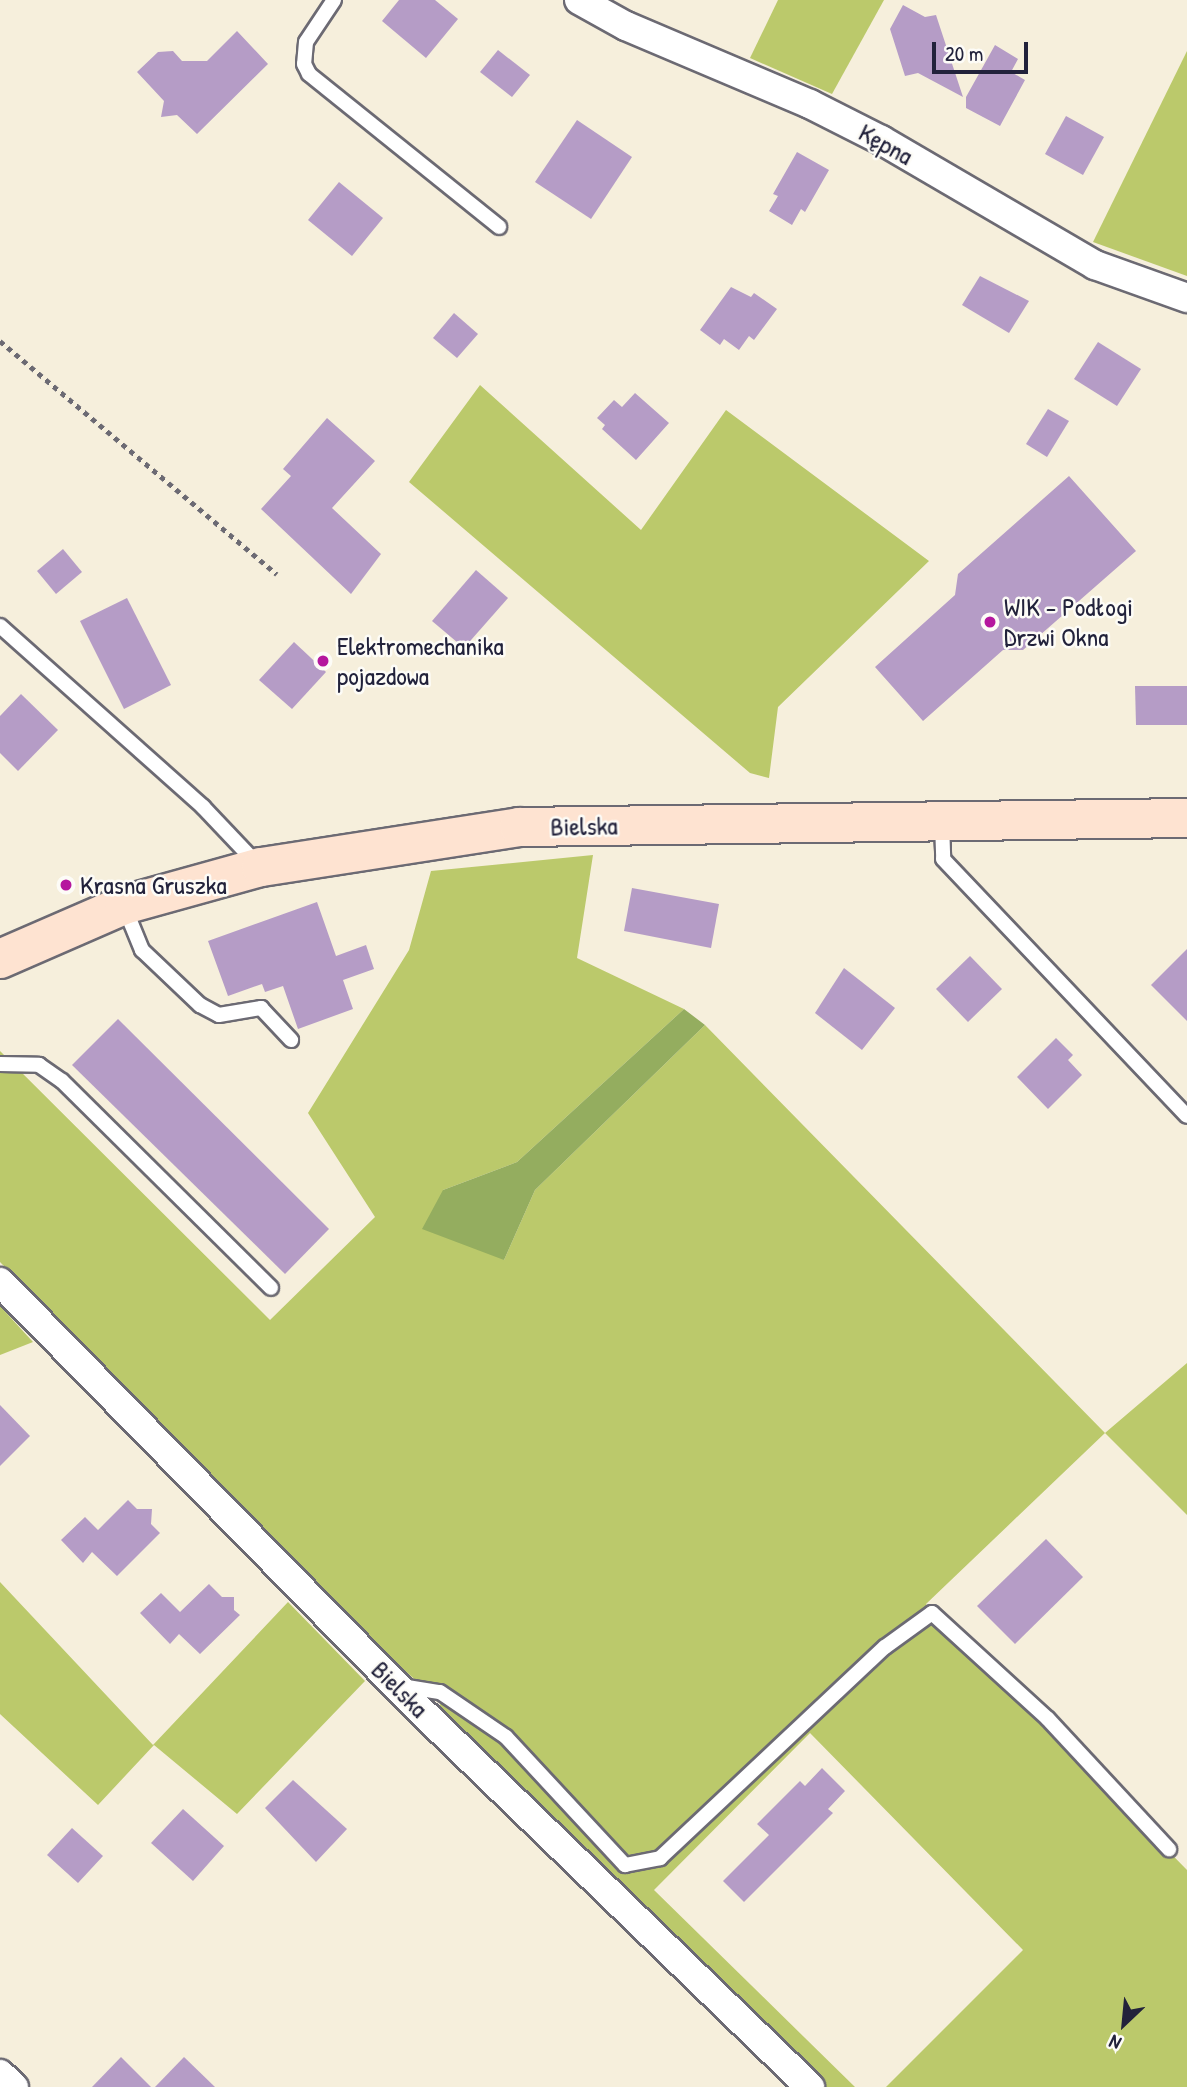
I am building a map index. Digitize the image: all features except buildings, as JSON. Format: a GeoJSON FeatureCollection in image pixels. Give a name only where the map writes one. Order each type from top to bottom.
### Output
{"type":"FeatureCollection","features":[{"type":"Feature","properties":{"kind":"street","name":"Kępna"},"geometry":{"type":"LineString","coordinates":[[579,0],[626,26],[810,104],[881,140],[1095,265],[1187,299]]}},
{"type":"Feature","properties":{"kind":"street","name":"Bielska"},"geometry":{"type":"LineString","coordinates":[[0,958],[124,905],[261,867],[519,827],[1187,818]]}},
{"type":"Feature","properties":{"kind":"street","name":"Bielska"},"geometry":{"type":"LineString","coordinates":[[0,1282],[396,1685],[810,2087]]}},
{"type":"Feature","properties":{"kind":"street"},"geometry":{"type":"LineString","coordinates":[[0,2074],[14,2087]]}},
{"type":"Feature","properties":{"kind":"lane"},"geometry":{"type":"LineString","coordinates":[[334,0],[306,42],[304,64],[309,74],[499,227]]}},
{"type":"Feature","properties":{"kind":"lane"},"geometry":{"type":"LineString","coordinates":[[0,626],[202,807],[261,867]]}},
{"type":"Feature","properties":{"kind":"lane"},"geometry":{"type":"LineString","coordinates":[[942,822],[943,859],[1187,1116]]}},
{"type":"Feature","properties":{"kind":"lane"},"geometry":{"type":"LineString","coordinates":[[124,905],[142,950],[200,1005],[219,1015],[261,1008],[291,1041]]}},
{"type":"Feature","properties":{"kind":"lane"},"geometry":{"type":"LineString","coordinates":[[0,1064],[39,1065],[62,1081],[271,1288]]}},
{"type":"Feature","properties":{"kind":"lane"},"geometry":{"type":"LineString","coordinates":[[396,1685],[440,1692],[506,1737],[625,1864],[660,1858],[885,1647],[932,1613],[1048,1719],[1169,1849]]}},
{"type":"Feature","properties":{"kind":"path"},"geometry":{"type":"LineString","coordinates":[[0,341],[276,574]]}},
{"type":"Feature","properties":{"kind":"green space"},"geometry":{"type":"Polygon","coordinates":[[[778,0],[884,0],[832,94],[750,58],[778,0]]]}},
{"type":"Feature","properties":{"kind":"green space"},"geometry":{"type":"Polygon","coordinates":[[[1187,51],[1187,276],[1093,242],[1187,51]]]}},
{"type":"Feature","properties":{"kind":"green space"},"geometry":{"type":"Polygon","coordinates":[[[480,385],[641,530],[726,410],[929,561],[778,707],[769,778],[750,773],[409,482],[480,385]]]}},
{"type":"Feature","properties":{"kind":"green space"},"geometry":{"type":"Polygon","coordinates":[[[593,855],[577,958],[684,1009],[517,1162],[443,1190],[504,1260],[535,1190],[705,1025],[1105,1433],[926,1604],[1187,1870],[1187,2087],[886,2087],[1023,1950],[810,1733],[654,1890],[855,2087],[823,2087],[436,1712],[441,1703],[383,1651],[0,1262],[0,1051],[270,1320],[375,1217],[308,1113],[409,950],[431,871],[593,855]]]}},
{"type":"Feature","properties":{"kind":"green space"},"geometry":{"type":"Polygon","coordinates":[[[684,1009],[705,1025],[535,1190],[504,1260],[422,1229],[443,1190],[517,1162],[684,1009]]]}},
{"type":"Feature","properties":{"kind":"green space"},"geometry":{"type":"Polygon","coordinates":[[[0,1306],[33,1342],[0,1355],[0,1306]]]}},
{"type":"Feature","properties":{"kind":"green space"},"geometry":{"type":"Polygon","coordinates":[[[1187,1363],[1187,1515],[1105,1433],[1187,1363]]]}},
{"type":"Feature","properties":{"kind":"green space"},"geometry":{"type":"Polygon","coordinates":[[[0,1582],[153,1745],[288,1602],[365,1681],[237,1814],[154,1745],[98,1805],[0,1714],[0,1582]]]}},
{"type":"Feature","properties":{"kind":"place","name":"WIK - Podłogi Drzwi Okna"},"geometry":{"type":"Point","coordinates":[990,622]}},
{"type":"Feature","properties":{"kind":"place","name":"Elektromechanika pojazdowa"},"geometry":{"type":"Point","coordinates":[323,661]}},
{"type":"Feature","properties":{"kind":"place","name":"Krasna Gruszka"},"geometry":{"type":"Point","coordinates":[66,885]}}]}
